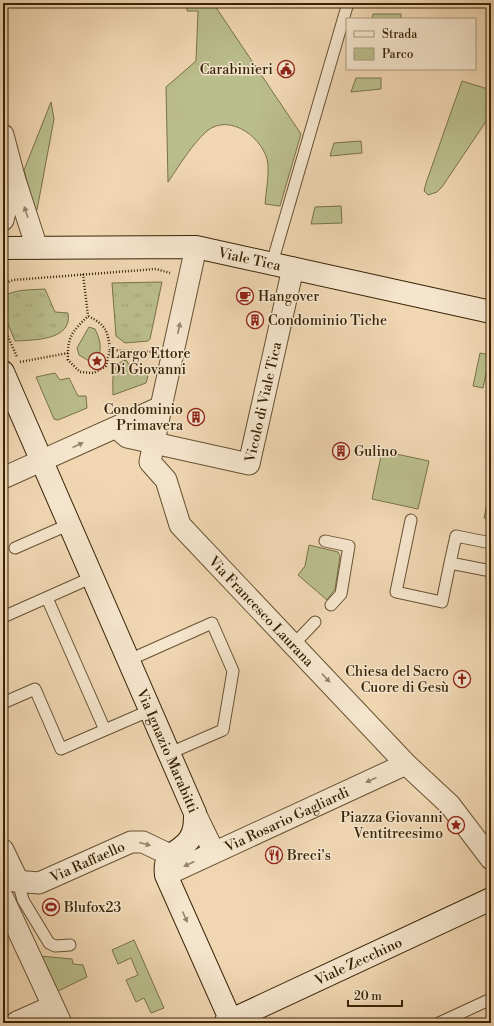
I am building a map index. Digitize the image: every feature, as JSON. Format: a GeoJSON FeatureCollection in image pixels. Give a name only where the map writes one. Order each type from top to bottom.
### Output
{"type":"FeatureCollection","features":[{"type":"Feature","properties":{"kind":"street"},"geometry":{"type":"LineString","coordinates":[[3,135],[14,177],[38,248]]}},
{"type":"Feature","properties":{"kind":"street"},"geometry":{"type":"LineString","coordinates":[[3,220],[14,177]]}},
{"type":"Feature","properties":{"kind":"street","name":"Viale Tica"},"geometry":{"type":"LineString","coordinates":[[3,248],[196,247],[491,312]]}},
{"type":"Feature","properties":{"kind":"street"},"geometry":{"type":"LineString","coordinates":[[122,432],[152,453],[196,247]]}},
{"type":"Feature","properties":{"kind":"street","name":"Vicolo di Viale Tica"},"geometry":{"type":"LineString","coordinates":[[152,453],[249,464],[293,268]]}},
{"type":"Feature","properties":{"kind":"street","name":"Via Ignazio Marabitti"},"geometry":{"type":"LineString","coordinates":[[15,368],[39,467],[70,524],[195,813],[195,824],[189,840],[168,865]]}},
{"type":"Feature","properties":{"kind":"street"},"geometry":{"type":"LineString","coordinates":[[3,478],[39,467],[122,432],[161,407]]}},
{"type":"Feature","properties":{"kind":"street","name":"Via Francesco Laurana"},"geometry":{"type":"LineString","coordinates":[[152,453],[166,480],[180,525],[406,764],[450,805],[491,859]]}},
{"type":"Feature","properties":{"kind":"street","name":"Via Rosario Gagliardi"},"geometry":{"type":"LineString","coordinates":[[168,865],[214,852],[406,764]]}},
{"type":"Feature","properties":{"kind":"street"},"geometry":{"type":"LineString","coordinates":[[195,813],[214,852]]}},
{"type":"Feature","properties":{"kind":"street","name":"Via Raffaello"},"geometry":{"type":"LineString","coordinates":[[10,880],[39,883],[131,842],[143,842],[168,865]]}},
{"type":"Feature","properties":{"kind":"street"},"geometry":{"type":"LineString","coordinates":[[3,850],[10,880]]}},
{"type":"Feature","properties":{"kind":"street"},"geometry":{"type":"LineString","coordinates":[[168,865],[229,1022]]}},
{"type":"Feature","properties":{"kind":"street"},"geometry":{"type":"LineString","coordinates":[[3,898],[57,1014],[18,1022]]}},
{"type":"Feature","properties":{"kind":"street","name":"Viale Zecchino"},"geometry":{"type":"LineString","coordinates":[[229,1022],[491,899]]}},
{"type":"Feature","properties":{"kind":"lane"},"geometry":{"type":"LineString","coordinates":[[272,263],[348,3]]}},
{"type":"Feature","properties":{"kind":"lane"},"geometry":{"type":"LineString","coordinates":[[411,520],[396,592],[442,602],[456,536],[486,542]]}},
{"type":"Feature","properties":{"kind":"lane"},"geometry":{"type":"LineString","coordinates":[[15,548],[70,524]]}},
{"type":"Feature","properties":{"kind":"lane"},"geometry":{"type":"LineString","coordinates":[[325,541],[349,546],[341,594],[331,605]]}},
{"type":"Feature","properties":{"kind":"lane"},"geometry":{"type":"LineString","coordinates":[[450,563],[491,571]]}},
{"type":"Feature","properties":{"kind":"lane"},"geometry":{"type":"LineString","coordinates":[[3,617],[93,577]]}},
{"type":"Feature","properties":{"kind":"lane"},"geometry":{"type":"LineString","coordinates":[[47,598],[105,730]]}},
{"type":"Feature","properties":{"kind":"lane"},"geometry":{"type":"LineString","coordinates":[[129,660],[212,622],[233,671],[223,730],[170,753]]}},
{"type":"Feature","properties":{"kind":"lane"},"geometry":{"type":"LineString","coordinates":[[294,644],[315,622]]}},
{"type":"Feature","properties":{"kind":"lane"},"geometry":{"type":"LineString","coordinates":[[3,703],[35,689],[61,749],[151,710]]}},
{"type":"Feature","properties":{"kind":"lane"},"geometry":{"type":"LineString","coordinates":[[10,880],[49,944],[55,946],[70,946]]}},
{"type":"Feature","properties":{"kind":"lane"},"geometry":{"type":"LineString","coordinates":[[439,1023],[491,999]]}},
{"type":"Feature","properties":{"kind":"path"},"geometry":{"type":"LineString","coordinates":[[3,284],[13,280],[156,269],[168,272],[172,275]]}},
{"type":"Feature","properties":{"kind":"path"},"geometry":{"type":"LineString","coordinates":[[83,274],[88,316]]}},
{"type":"Feature","properties":{"kind":"path"},"geometry":{"type":"LineString","coordinates":[[88,316],[101,322],[109,337],[110,350],[106,366],[94,372],[80,372],[68,360],[67,344],[73,331],[88,316]]}},
{"type":"Feature","properties":{"kind":"path"},"geometry":{"type":"LineString","coordinates":[[3,325],[15,368],[68,353]]}},
{"type":"Feature","properties":{"kind":"path"},"geometry":{"type":"LineString","coordinates":[[110,350],[154,352]]}},
{"type":"Feature","properties":{"kind":"green space"},"geometry":{"type":"Polygon","coordinates":[[[181,3],[213,3],[301,134],[280,206],[265,204],[268,164],[265,155],[253,138],[236,126],[216,126],[207,131],[191,149],[168,182],[166,87],[196,61],[198,11],[187,11],[187,4],[181,3]]]}},
{"type":"Feature","properties":{"kind":"green space"},"geometry":{"type":"Polygon","coordinates":[[[373,14],[401,14],[401,18],[372,18],[373,14]]]}},
{"type":"Feature","properties":{"kind":"green space"},"geometry":{"type":"Polygon","coordinates":[[[356,78],[381,78],[381,89],[351,92],[356,78]]]}},
{"type":"Feature","properties":{"kind":"green space"},"geometry":{"type":"Polygon","coordinates":[[[462,81],[491,90],[491,114],[442,187],[437,192],[428,195],[424,191],[426,183],[462,81]]]}},
{"type":"Feature","properties":{"kind":"green space"},"geometry":{"type":"Polygon","coordinates":[[[51,102],[54,119],[37,210],[34,210],[24,170],[51,102]]]}},
{"type":"Feature","properties":{"kind":"green space"},"geometry":{"type":"Polygon","coordinates":[[[361,141],[362,153],[330,156],[334,143],[361,141]]]}},
{"type":"Feature","properties":{"kind":"green space"},"geometry":{"type":"Polygon","coordinates":[[[341,206],[342,223],[311,224],[315,207],[341,206]]]}},
{"type":"Feature","properties":{"kind":"green space"},"geometry":{"type":"Polygon","coordinates":[[[162,282],[150,339],[148,341],[125,343],[116,336],[112,283],[162,282]]]}},
{"type":"Feature","properties":{"kind":"green space"},"geometry":{"type":"Polygon","coordinates":[[[45,289],[55,312],[68,313],[68,322],[64,329],[58,334],[50,337],[15,341],[3,312],[3,297],[17,291],[45,289]]]}},
{"type":"Feature","properties":{"kind":"green space"},"geometry":{"type":"Polygon","coordinates":[[[89,327],[95,329],[99,338],[100,348],[99,355],[89,361],[79,355],[77,348],[89,327]]]}},
{"type":"Feature","properties":{"kind":"green space"},"geometry":{"type":"Polygon","coordinates":[[[480,353],[490,355],[483,388],[473,386],[480,353]]]}},
{"type":"Feature","properties":{"kind":"green space"},"geometry":{"type":"Polygon","coordinates":[[[126,360],[132,369],[141,369],[148,376],[146,383],[113,395],[113,379],[115,369],[117,365],[126,360]]]}},
{"type":"Feature","properties":{"kind":"green space"},"geometry":{"type":"Polygon","coordinates":[[[55,373],[60,380],[69,378],[78,396],[86,396],[87,408],[58,420],[54,419],[36,377],[55,373]]]}},
{"type":"Feature","properties":{"kind":"green space"},"geometry":{"type":"Polygon","coordinates":[[[382,451],[429,461],[418,509],[372,499],[382,451]]]}},
{"type":"Feature","properties":{"kind":"green space"},"geometry":{"type":"Polygon","coordinates":[[[491,485],[491,520],[484,518],[491,485]]]}},
{"type":"Feature","properties":{"kind":"green space"},"geometry":{"type":"Polygon","coordinates":[[[309,545],[338,552],[340,556],[335,589],[327,600],[298,575],[305,566],[309,545]]]}},
{"type":"Feature","properties":{"kind":"green space"},"geometry":{"type":"Polygon","coordinates":[[[134,940],[164,1008],[151,1013],[144,998],[136,1002],[126,980],[138,975],[131,958],[118,964],[112,950],[134,940]]]}},
{"type":"Feature","properties":{"kind":"green space"},"geometry":{"type":"Polygon","coordinates":[[[40,956],[72,959],[73,964],[83,965],[87,977],[56,992],[40,956]]]}},
{"type":"Feature","properties":{"kind":"place","name":"Carabinieri"},"geometry":{"type":"Point","coordinates":[286,69]}},
{"type":"Feature","properties":{"kind":"place","name":"Hangover"},"geometry":{"type":"Point","coordinates":[245,296]}},
{"type":"Feature","properties":{"kind":"place","name":"Condominio Tiche"},"geometry":{"type":"Point","coordinates":[255,320]}},
{"type":"Feature","properties":{"kind":"place","name":"Largo Ettore Di Giovanni"},"geometry":{"type":"Point","coordinates":[97,361]}},
{"type":"Feature","properties":{"kind":"place","name":"Condominio Primavera"},"geometry":{"type":"Point","coordinates":[196,417]}},
{"type":"Feature","properties":{"kind":"place","name":"Gulino"},"geometry":{"type":"Point","coordinates":[341,451]}},
{"type":"Feature","properties":{"kind":"place","name":"Chiesa del Sacro Cuore di Gesù"},"geometry":{"type":"Point","coordinates":[462,679]}},
{"type":"Feature","properties":{"kind":"place","name":"Piazza Giovanni Ventitreesimo"},"geometry":{"type":"Point","coordinates":[456,825]}},
{"type":"Feature","properties":{"kind":"place","name":"Breci's"},"geometry":{"type":"Point","coordinates":[274,855]}},
{"type":"Feature","properties":{"kind":"place","name":"Blufox23"},"geometry":{"type":"Point","coordinates":[51,907]}}]}
